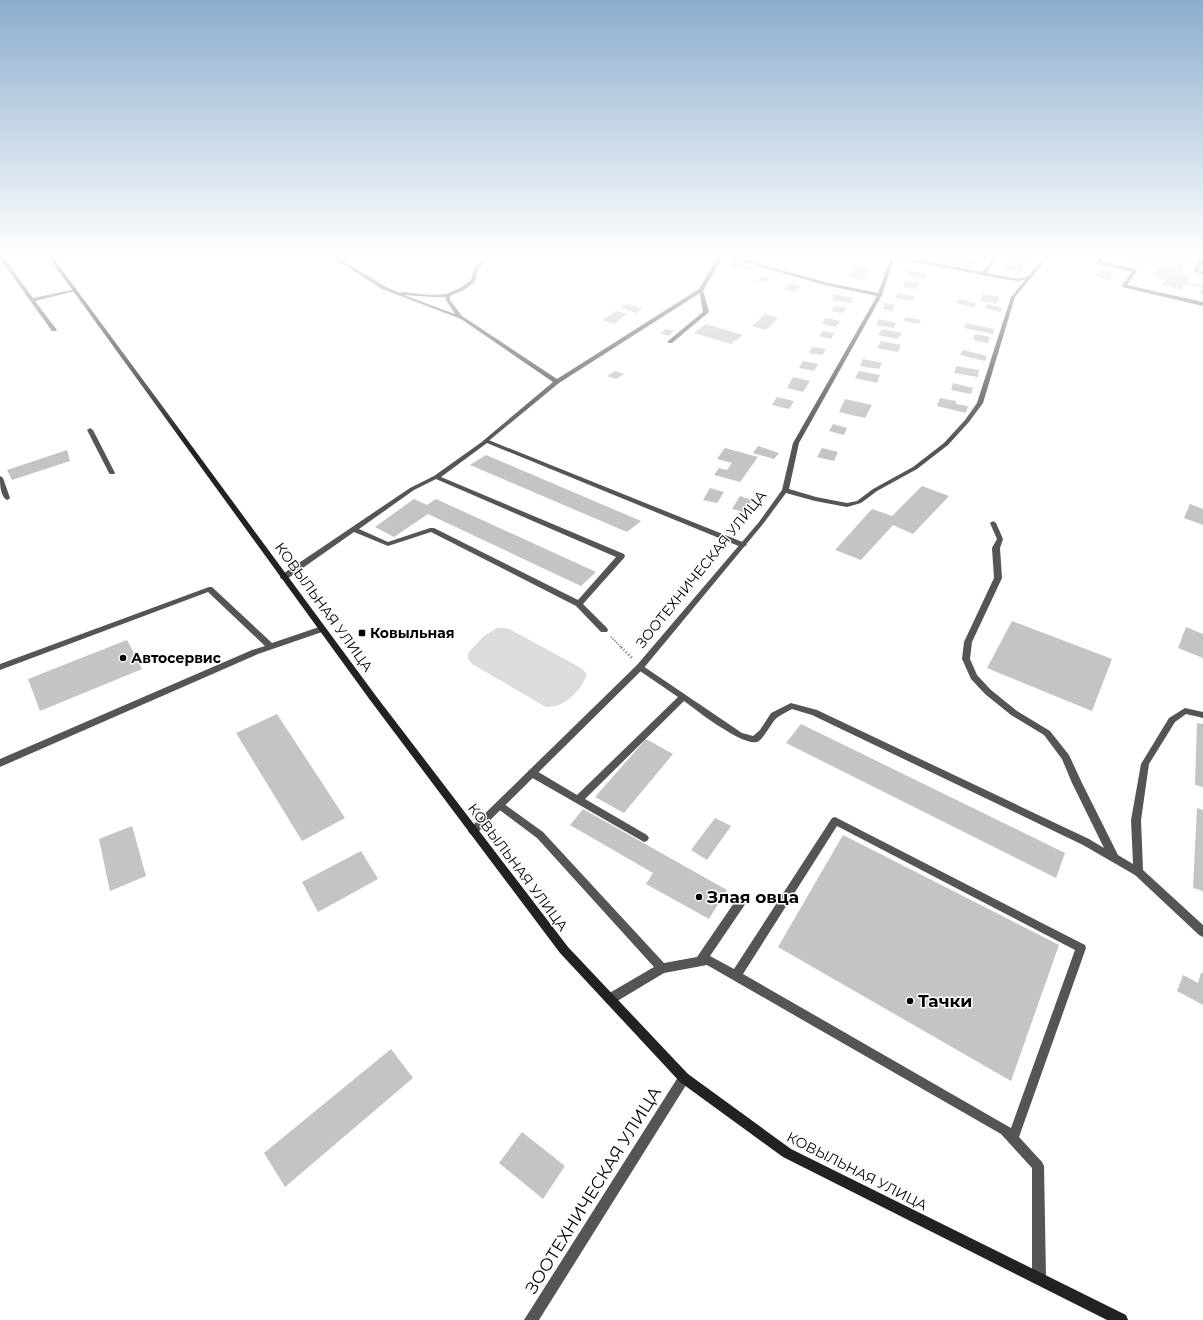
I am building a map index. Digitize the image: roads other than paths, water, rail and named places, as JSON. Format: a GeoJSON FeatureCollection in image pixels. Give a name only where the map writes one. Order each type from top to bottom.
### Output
{"type":"FeatureCollection","features":[{"type":"Feature","properties":{"kind":"main road","name":"КОВЫЛЬНАЯ УЛИЦА"},"geometry":{"type":"LineString","coordinates":[[93,317],[322,629],[564,950],[684,1078],[787,1153],[1122,1320]]}},
{"type":"Feature","properties":{"kind":"street"},"geometry":{"type":"LineString","coordinates":[[45,317],[54,330]]}},
{"type":"Feature","properties":{"kind":"street"},"geometry":{"type":"LineString","coordinates":[[458,317],[557,382]]}},
{"type":"Feature","properties":{"kind":"street"},"geometry":{"type":"LineString","coordinates":[[284,577],[412,489],[436,477],[486,441],[557,382],[659,317]]}},
{"type":"Feature","properties":{"kind":"street"},"geometry":{"type":"LineString","coordinates":[[670,342],[700,317]]}},
{"type":"Feature","properties":{"kind":"street","name":"ЗООТЕХНИЧЕСКАЯ УЛИЦА"},"geometry":{"type":"LineString","coordinates":[[473,831],[640,667],[743,545],[785,490],[796,443],[868,317]]}},
{"type":"Feature","properties":{"kind":"street"},"geometry":{"type":"LineString","coordinates":[[785,490],[815,499],[847,505],[859,502],[875,490],[915,468],[946,444],[967,421],[980,403],[1007,317]]}},
{"type":"Feature","properties":{"kind":"street"},"geometry":{"type":"LineString","coordinates":[[90,430],[112,473]]}},
{"type":"Feature","properties":{"kind":"street"},"geometry":{"type":"LineString","coordinates":[[486,441],[743,545]]}},
{"type":"Feature","properties":{"kind":"street"},"geometry":{"type":"LineString","coordinates":[[436,477],[621,556],[579,604]]}},
{"type":"Feature","properties":{"kind":"street"},"geometry":{"type":"LineString","coordinates":[[0,478],[7,498]]}},
{"type":"Feature","properties":{"kind":"street"},"geometry":{"type":"LineString","coordinates":[[993,523],[1000,539],[996,548],[998,578],[968,642],[966,659],[974,677],[988,692],[1014,713],[1047,733],[1066,756],[1077,783],[1115,859]]}},
{"type":"Feature","properties":{"kind":"street"},"geometry":{"type":"LineString","coordinates":[[354,529],[388,544],[432,530],[579,604],[604,630]]}},
{"type":"Feature","properties":{"kind":"street"},"geometry":{"type":"LineString","coordinates":[[0,668],[209,589],[270,646]]}},
{"type":"Feature","properties":{"kind":"street"},"geometry":{"type":"LineString","coordinates":[[0,763],[255,652],[322,629]]}},
{"type":"Feature","properties":{"kind":"street"},"geometry":{"type":"LineString","coordinates":[[640,667],[739,735],[754,740],[763,732],[774,715],[791,706],[814,712],[1086,842],[1138,872],[1203,932]]}},
{"type":"Feature","properties":{"kind":"street"},"geometry":{"type":"LineString","coordinates":[[578,800],[683,697]]}},
{"type":"Feature","properties":{"kind":"street"},"geometry":{"type":"LineString","coordinates":[[1138,872],[1136,820],[1145,764],[1172,720],[1186,711],[1203,715]]}},
{"type":"Feature","properties":{"kind":"street"},"geometry":{"type":"LineString","coordinates":[[532,773],[644,838]]}},
{"type":"Feature","properties":{"kind":"street"},"geometry":{"type":"LineString","coordinates":[[500,805],[540,835],[662,968]]}},
{"type":"Feature","properties":{"kind":"street"},"geometry":{"type":"LineString","coordinates":[[736,976],[835,821],[1081,948],[1013,1138]]}},
{"type":"Feature","properties":{"kind":"street"},"geometry":{"type":"LineString","coordinates":[[700,962],[740,903]]}},
{"type":"Feature","properties":{"kind":"street"},"geometry":{"type":"LineString","coordinates":[[610,999],[662,968],[708,960],[1006,1130],[1038,1166],[1039,1278]]}},
{"type":"Feature","properties":{"kind":"street","name":"ЗООТЕХНИЧЕСКАЯ УЛИЦА"},"geometry":{"type":"LineString","coordinates":[[531,1320],[684,1078]]}},
{"type":"Feature","properties":{"kind":"place","name":"Ковыльная"},"geometry":{"type":"Point","coordinates":[362,633]}},
{"type":"Feature","properties":{"kind":"place","name":"Автосервис"},"geometry":{"type":"Point","coordinates":[123,658]}},
{"type":"Feature","properties":{"kind":"place","name":"Злая овца"},"geometry":{"type":"Point","coordinates":[699,897]}},
{"type":"Feature","properties":{"kind":"place","name":"Тачки"},"geometry":{"type":"Point","coordinates":[910,1001]}}]}
